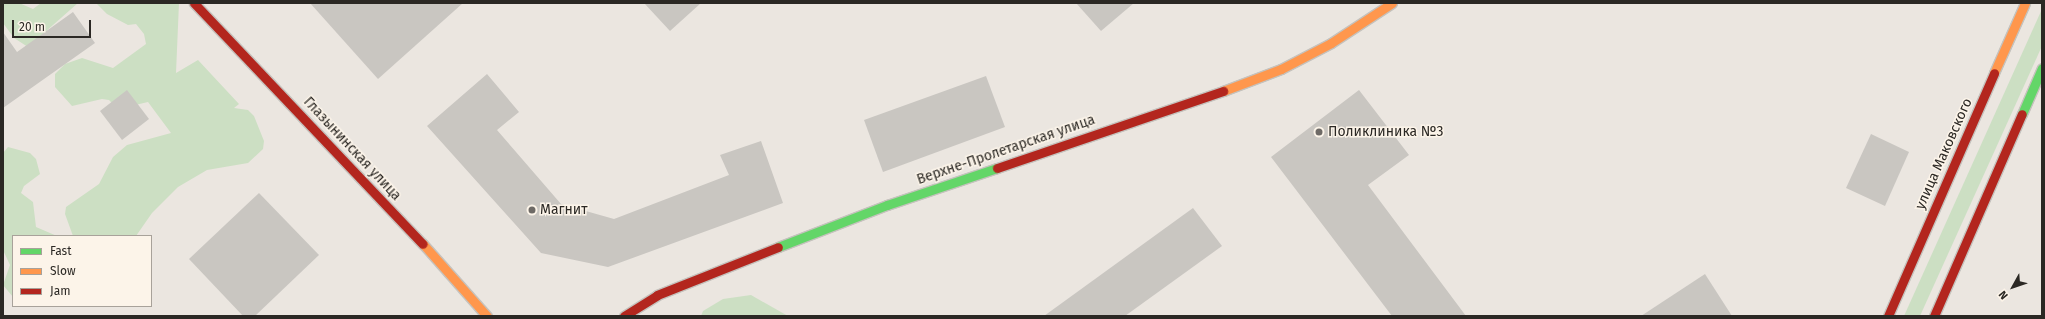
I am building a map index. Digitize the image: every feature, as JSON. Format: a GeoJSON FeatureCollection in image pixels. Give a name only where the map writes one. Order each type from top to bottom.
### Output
{"type":"FeatureCollection","features":[{"type":"Feature","properties":{"kind":"street","name":"Глазынинская улица"},"geometry":{"type":"LineString","coordinates":[[194,3],[480,304],[487,316]]}},
{"type":"Feature","properties":{"kind":"street","name":"Верхне-Пролетарская улица"},"geometry":{"type":"LineString","coordinates":[[624,316],[657,295],[887,205],[1201,100],[1281,69],[1331,43],[1392,3]]}},
{"type":"Feature","properties":{"kind":"street","name":"улица Маковского"},"geometry":{"type":"LineString","coordinates":[[1888,316],[2025,3]]}},
{"type":"Feature","properties":{"kind":"street"},"geometry":{"type":"LineString","coordinates":[[1934,316],[2042,68]]}},
{"type":"Feature","properties":{"kind":"green space"},"geometry":{"type":"Polygon","coordinates":[[[3,3],[19,3],[33,9],[41,3],[78,3],[28,47],[14,38],[3,23],[3,3]]]}},
{"type":"Feature","properties":{"kind":"green space"},"geometry":{"type":"Polygon","coordinates":[[[96,3],[179,3],[176,73],[198,60],[239,104],[234,108],[248,110],[254,116],[264,141],[263,149],[248,163],[207,170],[178,187],[152,213],[137,235],[73,235],[65,214],[66,207],[99,184],[113,157],[127,145],[171,133],[148,102],[118,109],[109,100],[102,99],[72,106],[55,87],[55,74],[65,64],[82,58],[113,68],[146,44],[144,34],[136,24],[128,25],[107,14],[96,3]]]}},
{"type":"Feature","properties":{"kind":"green space"},"geometry":{"type":"Polygon","coordinates":[[[2042,9],[2042,46],[1920,316],[1904,316],[2042,9]]]}},
{"type":"Feature","properties":{"kind":"green space"},"geometry":{"type":"Polygon","coordinates":[[[8,147],[30,153],[36,159],[40,174],[24,186],[21,193],[33,202],[36,227],[55,235],[12,235],[12,296],[3,285],[10,265],[3,250],[3,153],[8,147]]]}},
{"type":"Feature","properties":{"kind":"green space"},"geometry":{"type":"Polygon","coordinates":[[[751,295],[788,316],[701,316],[703,311],[723,299],[751,295]]]}},
{"type":"Feature","properties":{"kind":"building"},"geometry":{"type":"Polygon","coordinates":[[[310,3],[463,3],[378,79],[310,3]]]}},
{"type":"Feature","properties":{"kind":"building"},"geometry":{"type":"Polygon","coordinates":[[[644,3],[701,3],[670,31],[644,3]]]}},
{"type":"Feature","properties":{"kind":"building"},"geometry":{"type":"Polygon","coordinates":[[[1076,3],[1134,3],[1101,31],[1076,3]]]}},
{"type":"Feature","properties":{"kind":"building"},"geometry":{"type":"Polygon","coordinates":[[[73,12],[95,43],[3,108],[3,32],[17,52],[73,12]]]}},
{"type":"Feature","properties":{"kind":"building"},"geometry":{"type":"Polygon","coordinates":[[[487,74],[519,112],[497,130],[561,204],[614,219],[729,175],[720,155],[761,141],[783,203],[608,267],[541,253],[427,126],[487,74]]]}},
{"type":"Feature","properties":{"kind":"building"},"geometry":{"type":"Polygon","coordinates":[[[986,76],[1005,127],[883,172],[864,120],[986,76]]]}},
{"type":"Feature","properties":{"kind":"building"},"geometry":{"type":"Polygon","coordinates":[[[127,90],[149,119],[122,140],[100,111],[127,90]]]}},
{"type":"Feature","properties":{"kind":"building"},"geometry":{"type":"Polygon","coordinates":[[[1359,90],[1409,155],[1368,185],[1466,316],[1392,316],[1271,157],[1359,90]]]}},
{"type":"Feature","properties":{"kind":"building"},"geometry":{"type":"Polygon","coordinates":[[[1871,134],[1909,152],[1885,206],[1846,188],[1871,134]]]}},
{"type":"Feature","properties":{"kind":"building"},"geometry":{"type":"Polygon","coordinates":[[[259,193],[319,255],[255,316],[243,316],[189,259],[259,193]]]}},
{"type":"Feature","properties":{"kind":"building"},"geometry":{"type":"Polygon","coordinates":[[[1193,208],[1222,246],[1125,316],[1044,316],[1193,208]]]}},
{"type":"Feature","properties":{"kind":"building"},"geometry":{"type":"Polygon","coordinates":[[[1705,274],[1732,316],[1641,316],[1705,274]]]}},
{"type":"Feature","properties":{"kind":"traffic: fast"},"geometry":{"type":"LineString","coordinates":[[2022,114],[2042,68]]}},
{"type":"Feature","properties":{"kind":"traffic: fast"},"geometry":{"type":"LineString","coordinates":[[778,247],[887,205],[997,168]]}},
{"type":"Feature","properties":{"kind":"traffic: slow"},"geometry":{"type":"LineString","coordinates":[[1223,91],[1281,69],[1331,43],[1392,3]]}},
{"type":"Feature","properties":{"kind":"traffic: slow"},"geometry":{"type":"LineString","coordinates":[[1994,73],[2025,3]]}},
{"type":"Feature","properties":{"kind":"traffic: slow"},"geometry":{"type":"LineString","coordinates":[[423,244],[487,316]]}},
{"type":"Feature","properties":{"kind":"traffic: jam"},"geometry":{"type":"LineString","coordinates":[[194,3],[423,244]]}},
{"type":"Feature","properties":{"kind":"traffic: jam"},"geometry":{"type":"LineString","coordinates":[[1888,316],[1994,73]]}},
{"type":"Feature","properties":{"kind":"traffic: jam"},"geometry":{"type":"LineString","coordinates":[[997,168],[1223,91]]}},
{"type":"Feature","properties":{"kind":"traffic: jam"},"geometry":{"type":"LineString","coordinates":[[1934,316],[2022,114]]}},
{"type":"Feature","properties":{"kind":"traffic: jam"},"geometry":{"type":"LineString","coordinates":[[624,316],[657,295],[778,247]]}},
{"type":"Feature","properties":{"kind":"place","name":"Поликлиника №3"},"geometry":{"type":"Point","coordinates":[1319,132]}},
{"type":"Feature","properties":{"kind":"place","name":"Магнит"},"geometry":{"type":"Point","coordinates":[532,210]}}]}
